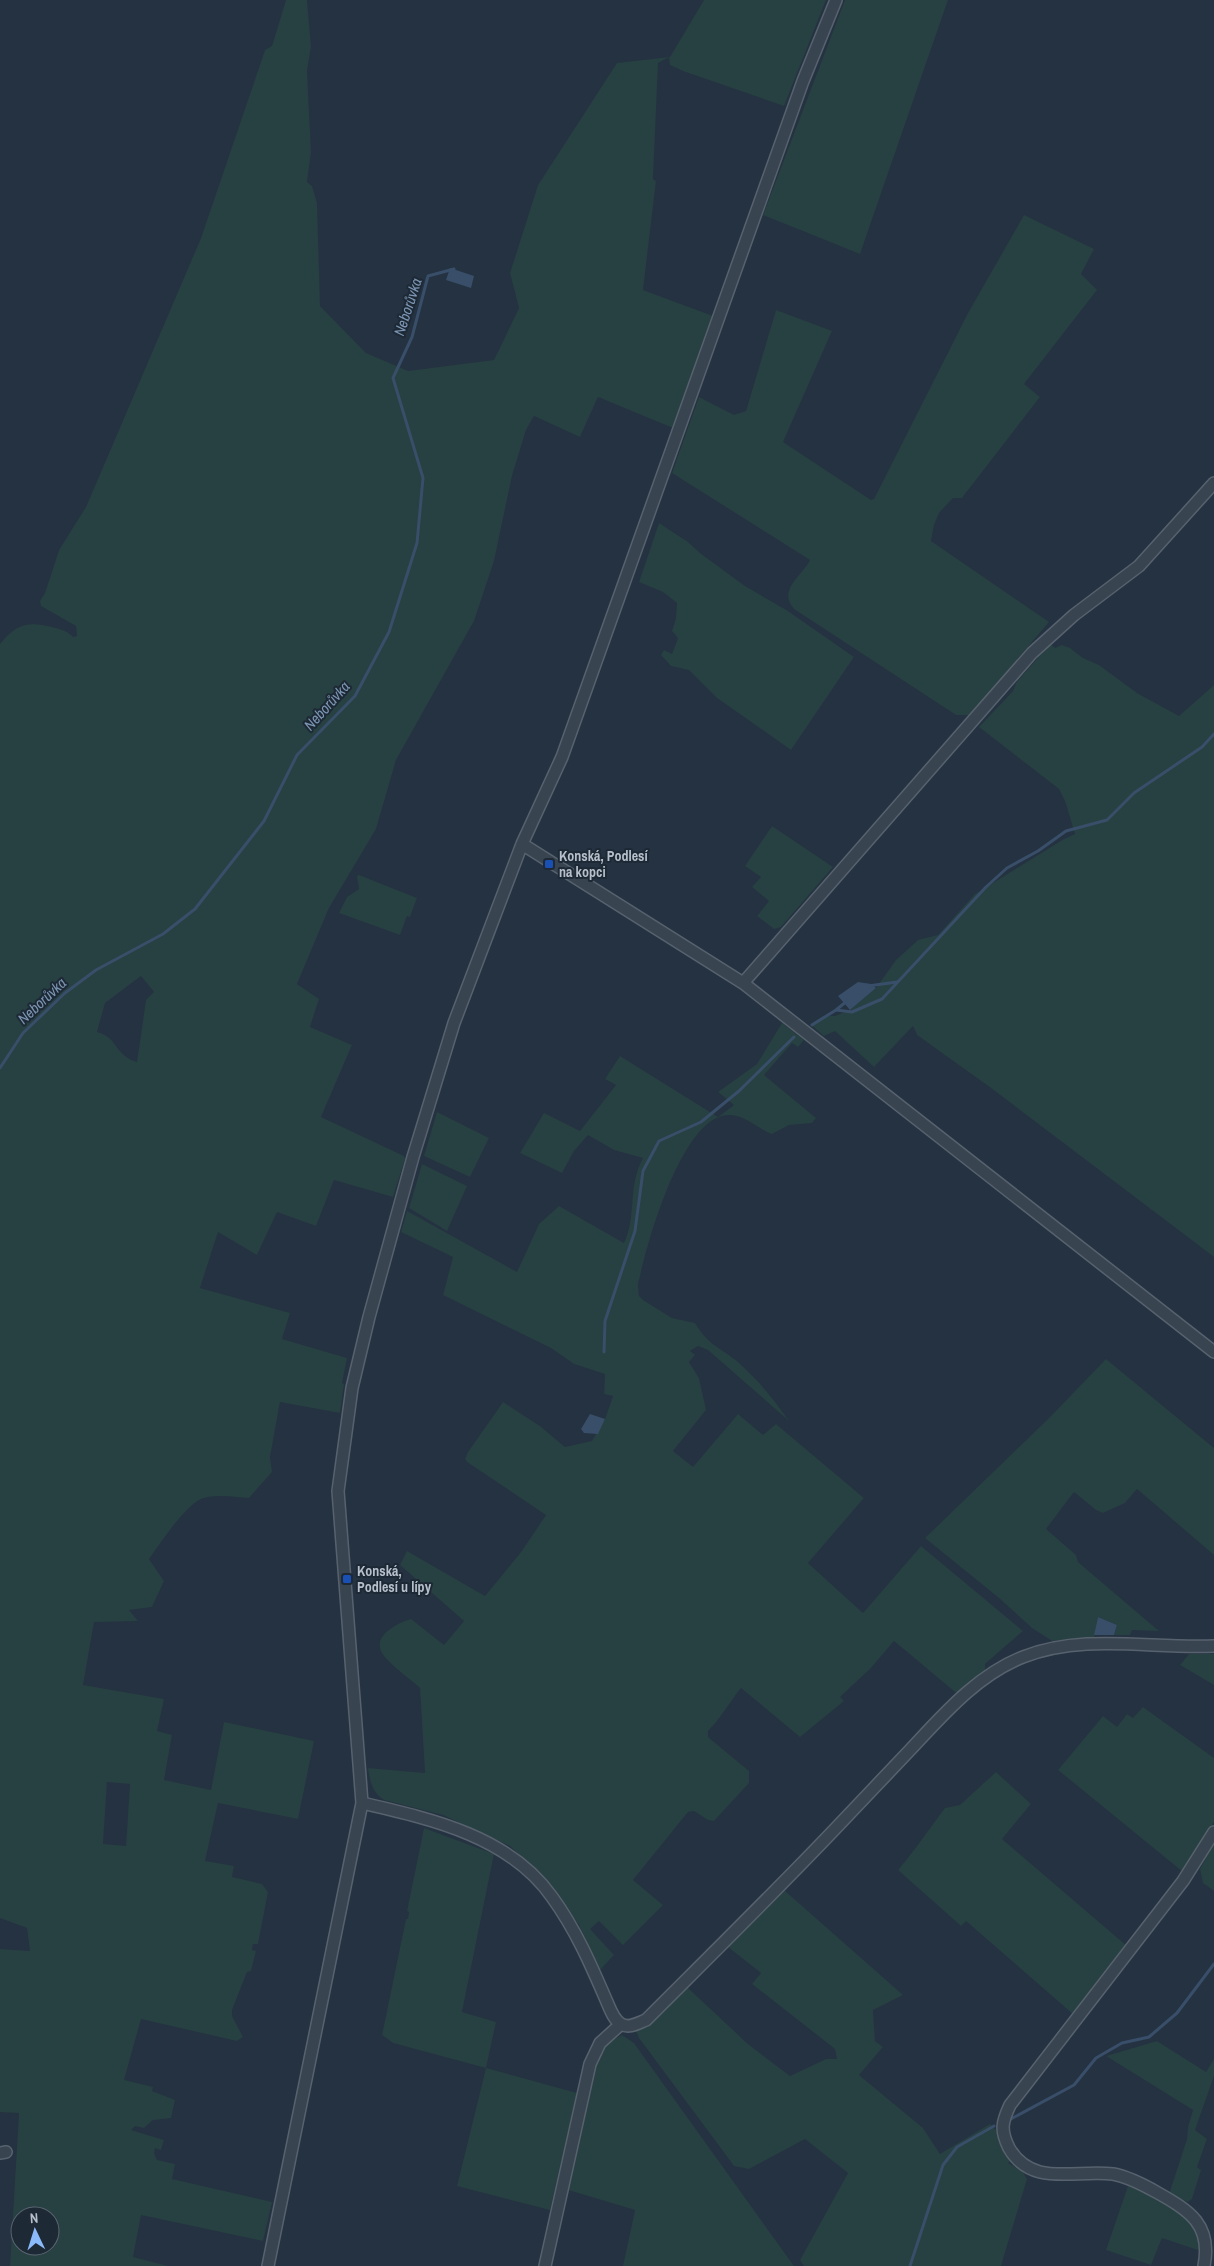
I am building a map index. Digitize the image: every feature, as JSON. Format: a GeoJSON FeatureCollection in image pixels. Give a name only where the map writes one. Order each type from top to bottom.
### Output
{"type":"FeatureCollection","features":[{"type":"Feature","properties":{"kind":"street"},"geometry":{"type":"LineString","coordinates":[[268,2266],[362,1803],[338,1491],[352,1388],[369,1317],[408,1176],[454,1023],[522,844],[562,757],[803,81],[836,0]]}},
{"type":"Feature","properties":{"kind":"street"},"geometry":{"type":"LineString","coordinates":[[743,983],[1032,653],[1074,615],[1139,566],[1214,483]]}},
{"type":"Feature","properties":{"kind":"street"},"geometry":{"type":"LineString","coordinates":[[522,844],[743,983],[1214,1352]]}},
{"type":"Feature","properties":{"kind":"street"},"geometry":{"type":"LineString","coordinates":[[362,1803],[480,1838],[519,1861],[551,1895],[569,1922],[595,1971],[612,2014],[621,2024],[631,2026],[646,2020],[782,1885],[930,1729],[965,1694],[986,1678],[1022,1657],[1044,1650],[1087,1643],[1186,1648],[1214,1646]]}},
{"type":"Feature","properties":{"kind":"street"},"geometry":{"type":"LineString","coordinates":[[1204,2266],[1206,2248],[1199,2223],[1182,2206],[1127,2178],[1115,2175],[1053,2175],[1028,2168],[1015,2157],[1007,2144],[1002,2124],[1010,2105],[1183,1881],[1214,1832]]}},
{"type":"Feature","properties":{"kind":"street"},"geometry":{"type":"LineString","coordinates":[[545,2266],[590,2064],[600,2043],[621,2024]]}},
{"type":"Feature","properties":{"kind":"green space"},"geometry":{"type":"Polygon","coordinates":[[[286,0],[307,0],[311,47],[307,71],[311,152],[307,182],[312,186],[317,203],[320,306],[366,353],[408,371],[494,360],[519,308],[510,273],[538,185],[617,63],[669,57],[658,63],[653,179],[656,181],[643,290],[713,316],[673,428],[598,397],[580,437],[534,416],[526,430],[512,476],[494,561],[474,621],[396,760],[376,829],[329,908],[297,984],[319,999],[310,1027],[352,1045],[321,1117],[404,1156],[405,1159],[393,1197],[334,1180],[316,1226],[277,1212],[257,1255],[218,1232],[200,1288],[290,1313],[282,1339],[347,1358],[342,1383],[344,1384],[340,1413],[280,1402],[270,1457],[272,1472],[249,1498],[223,1496],[204,1498],[186,1511],[149,1559],[164,1581],[152,1607],[129,1610],[138,1621],[94,1622],[83,1685],[164,1699],[157,1731],[172,1735],[164,1780],[211,1790],[224,1722],[314,1741],[298,1819],[218,1803],[205,1861],[234,1866],[232,1877],[262,1884],[268,1892],[258,1944],[253,1944],[252,1950],[256,1951],[251,1971],[247,1972],[232,2010],[232,2016],[243,2037],[237,2041],[141,2019],[124,2080],[153,2087],[152,2091],[175,2100],[171,2118],[153,2120],[144,2128],[135,2126],[131,2130],[164,2140],[161,2150],[155,2148],[154,2153],[157,2160],[175,2164],[172,2179],[272,2202],[263,2241],[141,2215],[133,2257],[168,2266],[10,2266],[11,2256],[60,2256],[60,2206],[14,2206],[19,2113],[0,2112],[0,1949],[30,1951],[27,1928],[0,1918],[0,644],[18,627],[31,624],[56,628],[67,632],[73,637],[77,636],[76,626],[41,606],[40,601],[45,593],[59,550],[86,507],[201,238],[265,50],[272,46],[286,0]],[[141,976],[105,1003],[97,1032],[104,1034],[124,1055],[137,1062],[146,1000],[154,992],[141,976]],[[107,1782],[103,1844],[126,1846],[130,1784],[107,1782]]]}},
{"type":"Feature","properties":{"kind":"green space"},"geometry":{"type":"Polygon","coordinates":[[[704,0],[826,0],[784,106],[670,65],[669,57],[704,0]]]}},
{"type":"Feature","properties":{"kind":"green space"},"geometry":{"type":"Polygon","coordinates":[[[845,0],[948,0],[860,254],[763,215],[845,0]]]}},
{"type":"Feature","properties":{"kind":"green space"},"geometry":{"type":"Polygon","coordinates":[[[1024,215],[1094,249],[1081,274],[1097,290],[1024,384],[1040,397],[962,498],[953,498],[939,513],[934,525],[931,541],[1049,622],[970,715],[956,715],[794,609],[789,602],[789,589],[810,560],[672,473],[699,397],[734,415],[746,411],[776,310],[832,331],[783,442],[871,500],[874,499],[968,313],[1024,215]]]}},
{"type":"Feature","properties":{"kind":"green space"},"geometry":{"type":"Polygon","coordinates":[[[659,523],[688,542],[745,586],[788,611],[854,657],[791,750],[717,698],[689,670],[671,666],[661,655],[664,650],[672,654],[678,638],[672,631],[676,618],[677,603],[663,592],[639,582],[659,523]]]}},
{"type":"Feature","properties":{"kind":"green space"},"geometry":{"type":"Polygon","coordinates":[[[1050,644],[1055,648],[1062,645],[1070,648],[1083,658],[1099,665],[1137,693],[1179,716],[1214,685],[1214,1257],[991,1088],[917,1035],[913,1026],[874,1067],[835,1031],[824,1036],[810,1024],[823,1016],[835,1016],[850,1010],[876,988],[896,960],[918,940],[938,935],[975,894],[1075,834],[1065,801],[1059,789],[979,727],[1013,691],[1016,683],[1050,644]]]}},
{"type":"Feature","properties":{"kind":"green space"},"geometry":{"type":"Polygon","coordinates":[[[772,826],[833,867],[781,927],[774,929],[757,916],[769,901],[752,887],[761,877],[745,866],[772,826]]]}},
{"type":"Feature","properties":{"kind":"green space"},"geometry":{"type":"Polygon","coordinates":[[[359,875],[417,898],[410,917],[407,916],[400,935],[339,913],[347,897],[359,889],[357,876],[359,875]]]}},
{"type":"Feature","properties":{"kind":"green space"},"geometry":{"type":"Polygon","coordinates":[[[782,1023],[804,1040],[798,1047],[792,1043],[764,1075],[816,1118],[812,1123],[789,1125],[772,1134],[741,1117],[730,1115],[713,1120],[696,1135],[669,1185],[649,1242],[638,1285],[639,1296],[643,1300],[672,1318],[695,1323],[710,1342],[738,1362],[752,1376],[772,1397],[789,1421],[708,1350],[698,1346],[690,1351],[695,1355],[689,1362],[699,1378],[706,1410],[673,1451],[693,1467],[738,1414],[763,1435],[776,1424],[864,1498],[808,1563],[863,1613],[921,1546],[1023,1631],[985,1664],[985,1669],[988,1672],[961,1692],[955,1692],[894,1641],[870,1669],[840,1697],[844,1701],[800,1737],[741,1688],[708,1731],[708,1737],[749,1771],[749,1783],[714,1821],[708,1820],[694,1811],[688,1812],[633,1880],[663,1905],[623,1945],[599,1921],[590,1929],[614,1955],[600,1970],[579,1925],[554,1889],[510,1846],[443,1815],[384,1800],[374,1790],[371,1782],[368,1768],[425,1773],[420,1688],[384,1656],[380,1649],[382,1637],[392,1627],[411,1619],[444,1645],[464,1621],[400,1565],[407,1551],[485,1596],[521,1552],[546,1515],[467,1462],[465,1459],[468,1452],[503,1402],[540,1426],[565,1447],[592,1441],[605,1419],[613,1396],[604,1394],[605,1374],[574,1364],[551,1348],[443,1295],[453,1257],[401,1232],[407,1211],[517,1272],[539,1224],[559,1206],[624,1243],[630,1222],[635,1180],[643,1158],[614,1150],[588,1135],[574,1151],[562,1173],[520,1153],[544,1113],[580,1131],[616,1085],[605,1079],[620,1056],[718,1117],[734,1105],[718,1092],[757,1064],[782,1023]]]}},
{"type":"Feature","properties":{"kind":"green space"},"geometry":{"type":"Polygon","coordinates":[[[437,1112],[489,1138],[470,1177],[424,1156],[437,1112]]]}},
{"type":"Feature","properties":{"kind":"green space"},"geometry":{"type":"Polygon","coordinates":[[[422,1164],[467,1186],[447,1231],[409,1208],[422,1164]]]}},
{"type":"Feature","properties":{"kind":"green space"},"geometry":{"type":"Polygon","coordinates":[[[1106,1359],[1214,1448],[1214,1555],[1137,1489],[1125,1503],[1103,1513],[1096,1510],[1074,1492],[1046,1529],[1076,1555],[1078,1562],[1159,1631],[1132,1630],[1130,1635],[1114,1635],[1117,1625],[1098,1617],[1094,1637],[1052,1641],[1032,1628],[999,1598],[925,1538],[1051,1416],[1106,1359]]]}},
{"type":"Feature","properties":{"kind":"green space"},"geometry":{"type":"Polygon","coordinates":[[[1189,1654],[1214,1654],[1214,1685],[1180,1665],[1189,1654]]]}},
{"type":"Feature","properties":{"kind":"green space"},"geometry":{"type":"Polygon","coordinates":[[[1143,1707],[1214,1758],[1214,1822],[1183,1872],[1058,1770],[1103,1716],[1117,1727],[1127,1714],[1133,1718],[1143,1707]]]}},
{"type":"Feature","properties":{"kind":"green space"},"geometry":{"type":"Polygon","coordinates":[[[996,1772],[1031,1804],[1002,1839],[1127,1946],[1074,2015],[966,1921],[961,1926],[898,1870],[945,1808],[960,1805],[996,1772]]]}},
{"type":"Feature","properties":{"kind":"green space"},"geometry":{"type":"Polygon","coordinates":[[[424,1828],[494,1854],[462,2012],[496,2022],[486,2068],[393,2043],[382,2035],[406,1919],[408,1919],[409,1912],[407,1911],[424,1828]]]}},
{"type":"Feature","properties":{"kind":"green space"},"geometry":{"type":"Polygon","coordinates":[[[1214,1843],[1214,1891],[1203,1883],[1200,1869],[1214,1843]]]}},
{"type":"Feature","properties":{"kind":"green space"},"geometry":{"type":"Polygon","coordinates":[[[784,1890],[903,1995],[873,2010],[875,2041],[883,2047],[859,2075],[923,2128],[940,2154],[990,2124],[997,2131],[1011,2160],[1008,2163],[1023,2172],[1027,2179],[1001,2266],[804,2266],[800,2260],[848,2173],[805,2139],[749,2169],[734,2166],[639,2038],[636,2031],[650,2024],[687,1987],[748,2044],[790,2076],[826,2059],[837,2059],[835,2049],[752,1984],[761,1973],[728,1947],[784,1890]]]}},
{"type":"Feature","properties":{"kind":"green space"},"geometry":{"type":"Polygon","coordinates":[[[622,2035],[634,2043],[794,2266],[623,2266],[635,2210],[565,2189],[595,2058],[609,2042],[622,2035]]]}},
{"type":"Feature","properties":{"kind":"green space"},"geometry":{"type":"Polygon","coordinates":[[[1157,2041],[1206,2072],[1214,2059],[1214,2076],[1195,2130],[1207,2139],[1197,2167],[1201,2170],[1192,2199],[1188,2202],[1169,2194],[1187,2139],[1193,2110],[1106,2056],[1157,2041]]]}},
{"type":"Feature","properties":{"kind":"green space"},"geometry":{"type":"Polygon","coordinates":[[[486,2068],[577,2093],[550,2210],[457,2186],[486,2068]]]}},
{"type":"Feature","properties":{"kind":"green space"},"geometry":{"type":"Polygon","coordinates":[[[1128,2186],[1154,2195],[1184,2216],[1192,2226],[1201,2251],[1162,2238],[1151,2265],[1106,2250],[1128,2186]]]}},
{"type":"Feature","properties":{"kind":"water"},"geometry":{"type":"Polygon","coordinates":[[[450,268],[474,276],[471,288],[446,280],[450,268]]]}},
{"type":"Feature","properties":{"kind":"water"},"geometry":{"type":"Polygon","coordinates":[[[858,982],[871,984],[876,988],[850,1010],[838,996],[858,982]]]}},
{"type":"Feature","properties":{"kind":"water"},"geometry":{"type":"Polygon","coordinates":[[[590,1414],[605,1419],[598,1434],[584,1433],[581,1429],[590,1414]]]}},
{"type":"Feature","properties":{"kind":"water"},"geometry":{"type":"Polygon","coordinates":[[[1098,1617],[1117,1625],[1114,1635],[1094,1635],[1098,1617]]]}},
{"type":"Feature","properties":{"kind":"waterway","name":"Neborůvka"},"geometry":{"type":"LineString","coordinates":[[0,1068],[23,1033],[65,993],[96,970],[163,934],[195,909],[264,821],[297,755],[355,696],[389,632],[417,543],[423,478],[393,378],[412,337],[428,276],[454,269]]}},
{"type":"Feature","properties":{"kind":"waterway"},"geometry":{"type":"LineString","coordinates":[[812,1025],[836,1010],[852,1012],[882,999],[986,887],[1007,868],[1038,851],[1066,831],[1107,820],[1134,793],[1202,747],[1214,734]]}},
{"type":"Feature","properties":{"kind":"waterway"},"geometry":{"type":"LineString","coordinates":[[868,986],[897,982]]}},
{"type":"Feature","properties":{"kind":"waterway"},"geometry":{"type":"LineString","coordinates":[[836,1010],[847,1001]]}},
{"type":"Feature","properties":{"kind":"waterway"},"geometry":{"type":"LineString","coordinates":[[604,1352],[605,1321],[635,1231],[643,1171],[659,1141],[701,1122],[739,1091],[794,1037]]}},
{"type":"Feature","properties":{"kind":"waterway"},"geometry":{"type":"LineString","coordinates":[[1009,2120],[1074,2085],[1096,2058],[1122,2043],[1149,2037],[1177,2013],[1214,1964]]}},
{"type":"Feature","properties":{"kind":"waterway"},"geometry":{"type":"LineString","coordinates":[[910,2266],[943,2165],[957,2147],[994,2126]]}},
{"type":"Feature","properties":{"kind":"place","name":"Konská, Podlesí na kopci"},"geometry":{"type":"Point","coordinates":[549,864]}},
{"type":"Feature","properties":{"kind":"place","name":"Konská, Podlesí u lípy"},"geometry":{"type":"Point","coordinates":[347,1579]}}]}
